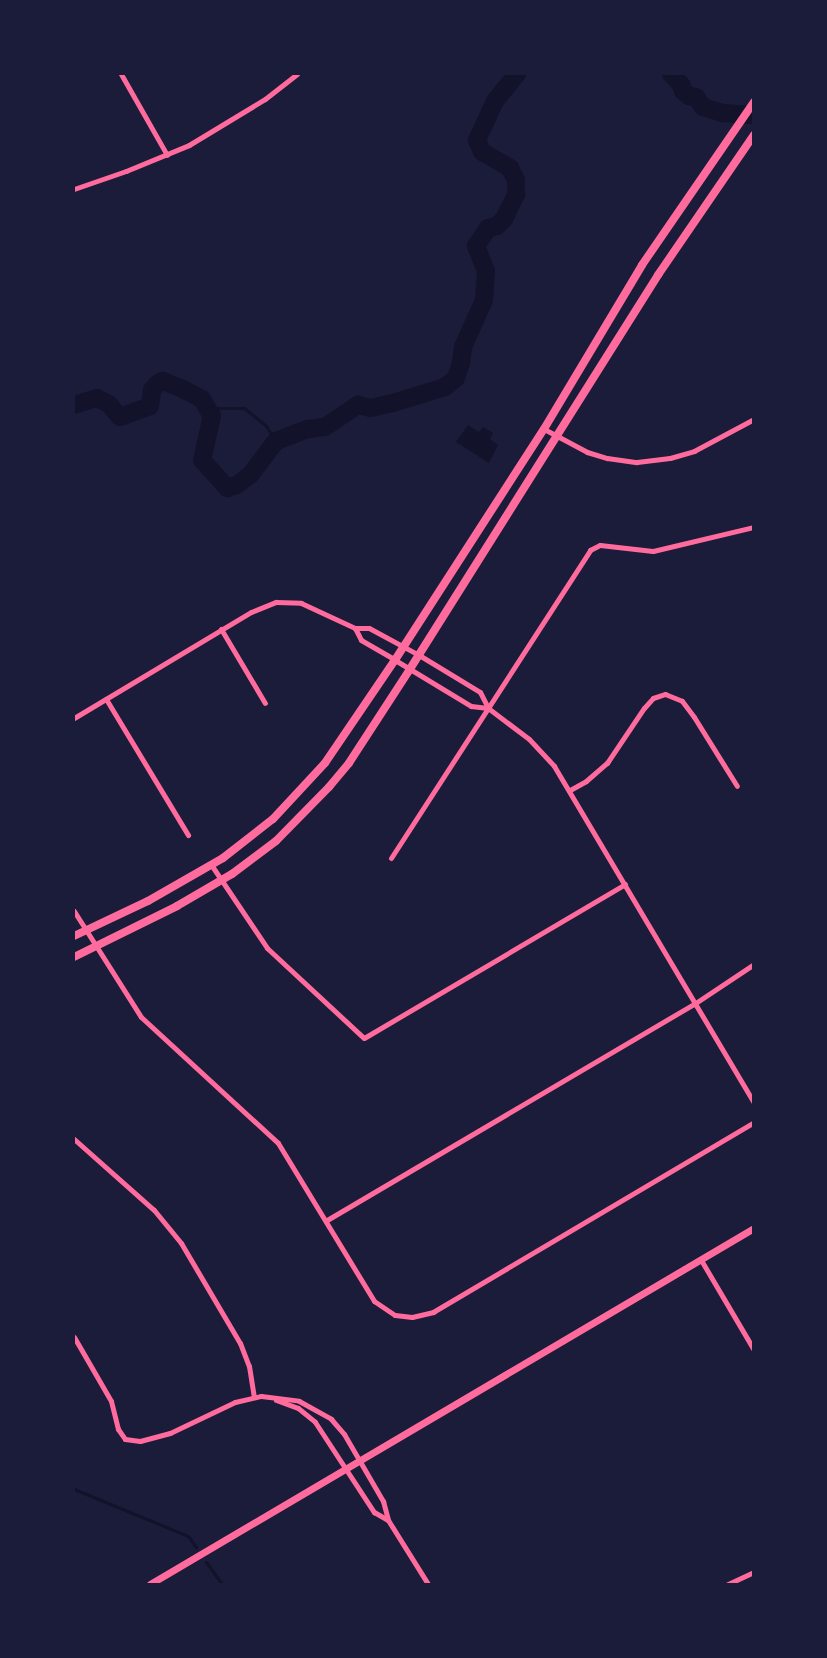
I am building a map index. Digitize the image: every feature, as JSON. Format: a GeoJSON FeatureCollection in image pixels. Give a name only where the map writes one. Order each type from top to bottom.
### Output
{"type":"FeatureCollection","features":[{"type":"Feature","properties":{"kind":"main road"},"geometry":{"type":"LineString","coordinates":[[74,936],[212,866],[270,822],[325,763],[395,660],[544,429],[642,265],[753,102]]}},
{"type":"Feature","properties":{"kind":"main road"},"geometry":{"type":"LineString","coordinates":[[74,957],[177,906],[221,881],[263,852],[319,799],[349,763],[658,275],[753,135]]}},
{"type":"Feature","properties":{"kind":"street"},"geometry":{"type":"LineString","coordinates":[[121,74],[167,155]]}},
{"type":"Feature","properties":{"kind":"street"},"geometry":{"type":"LineString","coordinates":[[74,189],[167,155],[225,125],[265,99],[297,74]]}},
{"type":"Feature","properties":{"kind":"street"},"geometry":{"type":"LineString","coordinates":[[544,429],[578,449],[607,458],[646,461],[694,451],[753,419]]}},
{"type":"Feature","properties":{"kind":"street"},"geometry":{"type":"LineString","coordinates":[[391,858],[590,550],[600,545],[653,551],[753,527]]}},
{"type":"Feature","properties":{"kind":"street"},"geometry":{"type":"LineString","coordinates":[[74,718],[250,612],[276,602],[301,603],[355,628],[369,628],[419,655],[480,692],[488,708],[536,746],[570,790],[753,1103]]}},
{"type":"Feature","properties":{"kind":"street"},"geometry":{"type":"LineString","coordinates":[[355,628],[361,640],[471,706],[488,708]]}},
{"type":"Feature","properties":{"kind":"street"},"geometry":{"type":"LineString","coordinates":[[221,629],[265,703]]}},
{"type":"Feature","properties":{"kind":"street"},"geometry":{"type":"LineString","coordinates":[[570,790],[586,781],[608,763],[644,708],[653,698],[665,694],[682,701],[737,786]]}},
{"type":"Feature","properties":{"kind":"street"},"geometry":{"type":"LineString","coordinates":[[106,699],[188,835]]}},
{"type":"Feature","properties":{"kind":"street"},"geometry":{"type":"LineString","coordinates":[[212,866],[272,954],[364,1038],[625,884]]}},
{"type":"Feature","properties":{"kind":"street"},"geometry":{"type":"LineString","coordinates":[[74,911],[141,1017],[278,1143],[327,1220],[374,1301],[384,1309],[402,1317],[433,1312],[753,1122]]}},
{"type":"Feature","properties":{"kind":"street"},"geometry":{"type":"LineString","coordinates":[[327,1220],[694,1004],[753,964]]}},
{"type":"Feature","properties":{"kind":"street"},"geometry":{"type":"LineString","coordinates":[[74,1139],[154,1210],[181,1243],[240,1343],[249,1366],[254,1397]]}},
{"type":"Feature","properties":{"kind":"street"},"geometry":{"type":"LineString","coordinates":[[150,1584],[753,1228]]}},
{"type":"Feature","properties":{"kind":"street"},"geometry":{"type":"LineString","coordinates":[[701,1260],[753,1350]]}},
{"type":"Feature","properties":{"kind":"street"},"geometry":{"type":"LineString","coordinates":[[74,1337],[111,1401],[118,1429],[125,1439],[140,1441],[170,1433],[235,1402],[254,1397],[299,1401],[331,1419],[344,1434],[360,1461],[383,1501],[388,1520],[428,1584]]}},
{"type":"Feature","properties":{"kind":"street"},"geometry":{"type":"LineString","coordinates":[[267,1397],[292,1405],[310,1417],[374,1512],[388,1520]]}},
{"type":"Feature","properties":{"kind":"street"},"geometry":{"type":"LineString","coordinates":[[728,1584],[753,1572]]}},
{"type":"Feature","properties":{"kind":"shaded area"},"geometry":{"type":"Polygon","coordinates":[[[468,425],[479,432],[483,427],[493,433],[490,439],[498,445],[489,463],[456,442],[468,425]]]}},
{"type":"Feature","properties":{"kind":"waterway"},"geometry":{"type":"LineString","coordinates":[[74,405],[97,398],[109,404],[120,417],[150,406],[152,390],[163,381],[202,399],[212,416],[202,460],[227,488],[237,485],[251,474],[276,441],[308,429],[325,427],[358,405],[371,408],[445,387],[456,378],[463,347],[484,300],[486,271],[476,246],[488,228],[497,226],[504,219],[516,194],[516,180],[510,168],[482,152],[477,140],[495,101],[517,74]]}},
{"type":"Feature","properties":{"kind":"waterway"},"geometry":{"type":"LineString","coordinates":[[671,74],[682,86],[683,91],[689,96],[696,97],[703,107],[723,113],[754,115]]}},
{"type":"Feature","properties":{"kind":"waterway"},"geometry":{"type":"LineString","coordinates":[[208,408],[244,408],[266,426],[276,441]]}},
{"type":"Feature","properties":{"kind":"waterway"},"geometry":{"type":"LineString","coordinates":[[74,1489],[188,1536],[196,1547]]}},
{"type":"Feature","properties":{"kind":"waterway"},"geometry":{"type":"LineString","coordinates":[[206,1562],[222,1584]]}}]}
